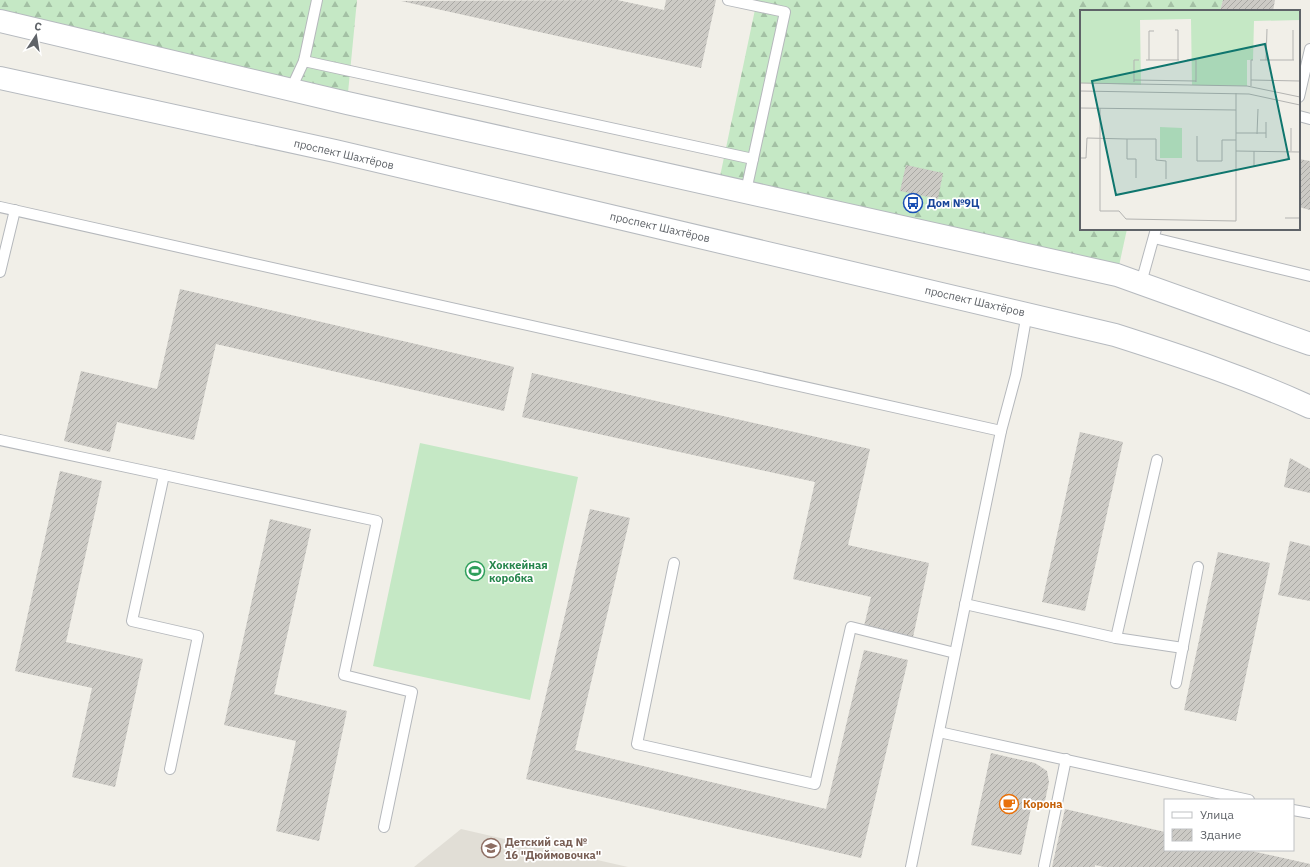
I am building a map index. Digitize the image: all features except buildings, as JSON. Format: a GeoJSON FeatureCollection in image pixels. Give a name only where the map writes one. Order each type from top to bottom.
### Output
{"type":"FeatureCollection","features":[{"type":"Feature","properties":{"kind":"main road"},"geometry":{"type":"LineString","coordinates":[[0,21],[291,89],[1109,273],[1141,283],[1310,344]]}},
{"type":"Feature","properties":{"kind":"main road","name":"проспект Шахтёров"},"geometry":{"type":"LineString","coordinates":[[0,78],[335,151],[1027,313],[1115,335],[1197,362],[1286,396],[1310,407]]}},
{"type":"Feature","properties":{"kind":"lane"},"geometry":{"type":"LineString","coordinates":[[291,89],[304,61],[317,0]]}},
{"type":"Feature","properties":{"kind":"lane"},"geometry":{"type":"LineString","coordinates":[[728,0],[785,12],[746,191]]}},
{"type":"Feature","properties":{"kind":"lane"},"geometry":{"type":"LineString","coordinates":[[1300,93],[1310,49]]}},
{"type":"Feature","properties":{"kind":"lane"},"geometry":{"type":"LineString","coordinates":[[304,61],[753,159]]}},
{"type":"Feature","properties":{"kind":"lane"},"geometry":{"type":"LineString","coordinates":[[1300,116],[1310,119]]}},
{"type":"Feature","properties":{"kind":"lane"},"geometry":{"type":"LineString","coordinates":[[0,207],[1001,431]]}},
{"type":"Feature","properties":{"kind":"lane"},"geometry":{"type":"LineString","coordinates":[[0,272],[15,210]]}},
{"type":"Feature","properties":{"kind":"lane"},"geometry":{"type":"LineString","coordinates":[[1141,283],[1155,234],[1310,276]]}},
{"type":"Feature","properties":{"kind":"lane"},"geometry":{"type":"LineString","coordinates":[[911,867],[1001,431],[1016,374],[1027,313]]}},
{"type":"Feature","properties":{"kind":"lane"},"geometry":{"type":"LineString","coordinates":[[0,440],[377,521],[344,675],[412,692],[384,827]]}},
{"type":"Feature","properties":{"kind":"lane"},"geometry":{"type":"LineString","coordinates":[[1116,638],[1157,460]]}},
{"type":"Feature","properties":{"kind":"lane"},"geometry":{"type":"LineString","coordinates":[[164,475],[132,621],[198,636],[170,769]]}},
{"type":"Feature","properties":{"kind":"lane"},"geometry":{"type":"LineString","coordinates":[[674,563],[637,744],[816,784],[851,627],[955,652]]}},
{"type":"Feature","properties":{"kind":"lane"},"geometry":{"type":"LineString","coordinates":[[1176,683],[1198,567]]}},
{"type":"Feature","properties":{"kind":"lane"},"geometry":{"type":"LineString","coordinates":[[966,604],[1116,638],[1183,648]]}},
{"type":"Feature","properties":{"kind":"lane"},"geometry":{"type":"LineString","coordinates":[[939,732],[1245,799]]}},
{"type":"Feature","properties":{"kind":"lane"},"geometry":{"type":"LineString","coordinates":[[1044,866],[1066,759]]}},
{"type":"Feature","properties":{"kind":"lane"},"geometry":{"type":"LineString","coordinates":[[1294,810],[1310,813]]}},
{"type":"Feature","properties":{"kind":"shaded area","name":"Детский сад № 16 \"Дюймовочка\""},"geometry":{"type":"Polygon","coordinates":[[[461,829],[628,867],[414,867],[461,829]]]}},
{"type":"Feature","properties":{"kind":"green space"},"geometry":{"type":"Polygon","coordinates":[[[0,0],[357,0],[347,103],[0,20],[0,0]]]}},
{"type":"Feature","properties":{"kind":"green space"},"geometry":{"type":"Polygon","coordinates":[[[757,0],[1223,0],[1220,10],[1080,10],[1080,230],[1127,230],[1117,275],[718,186],[757,0]]]}},
{"type":"Feature","properties":{"kind":"green space","name":"Хоккейная коробка"},"geometry":{"type":"Polygon","coordinates":[[[420,443],[578,477],[530,700],[373,666],[420,443]]]}},
{"type":"Feature","properties":{"kind":"place","name":"Дом №9Ц"},"geometry":{"type":"Point","coordinates":[913,203]}},
{"type":"Feature","properties":{"kind":"place","name":"Хоккейная коробка"},"geometry":{"type":"Point","coordinates":[475,571]}},
{"type":"Feature","properties":{"kind":"place","name":"Корона"},"geometry":{"type":"Point","coordinates":[1009,804]}},
{"type":"Feature","properties":{"kind":"place","name":"Детский сад № 16 \"Дюймовочка\""},"geometry":{"type":"Point","coordinates":[491,848]}}]}
